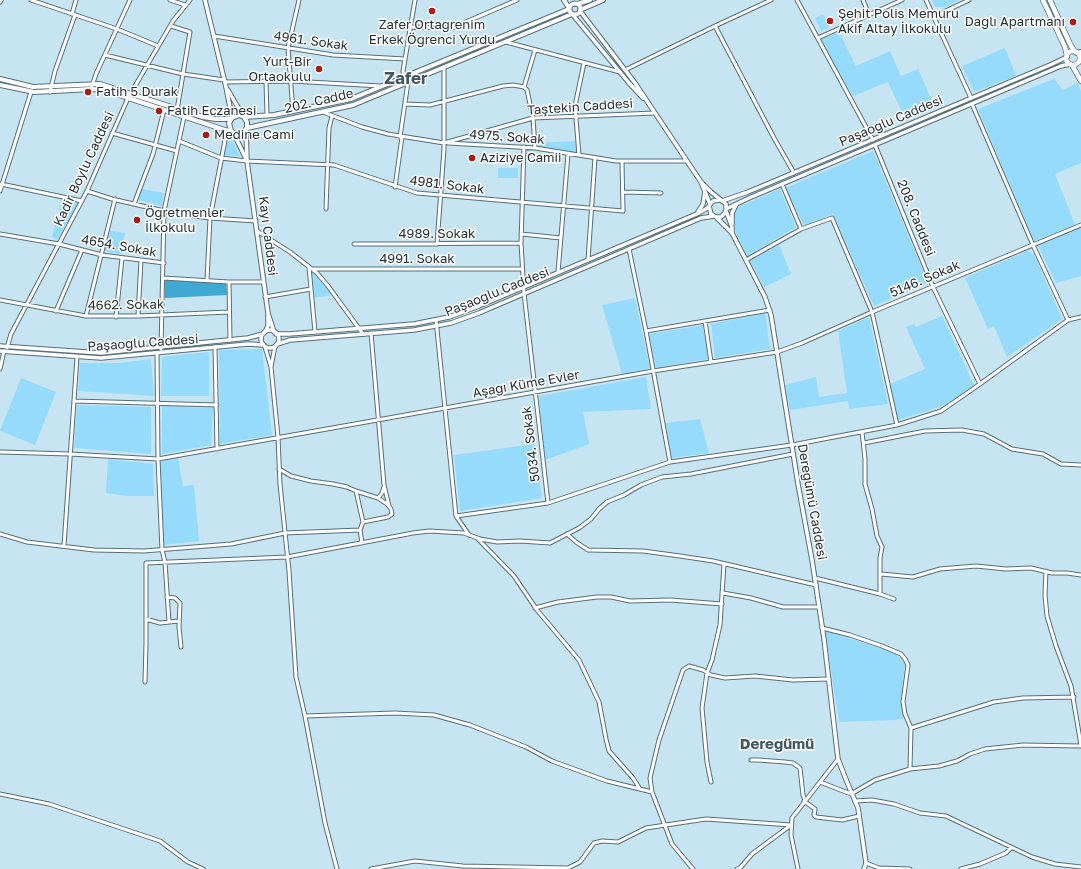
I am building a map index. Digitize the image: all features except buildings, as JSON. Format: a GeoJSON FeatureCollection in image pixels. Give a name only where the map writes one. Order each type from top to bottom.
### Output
{"type":"FeatureCollection","features":[{"type":"Feature","properties":{"kind":"main road"},"geometry":{"type":"LineString","coordinates":[[564,0],[570,12],[573,14],[578,14],[580,10],[602,0]]}},
{"type":"Feature","properties":{"kind":"main road"},"geometry":{"type":"LineString","coordinates":[[572,0],[579,6],[580,10]]}},
{"type":"Feature","properties":{"kind":"main road"},"geometry":{"type":"LineString","coordinates":[[569,8],[571,5],[590,0]]}},
{"type":"Feature","properties":{"kind":"main road"},"geometry":{"type":"LineString","coordinates":[[1043,0],[1065,47],[1067,61],[1081,81]]}},
{"type":"Feature","properties":{"kind":"main road"},"geometry":{"type":"LineString","coordinates":[[1050,0],[1070,44],[1078,52],[1081,67]]}},
{"type":"Feature","properties":{"kind":"main road","name":"202. Cadde"},"geometry":{"type":"LineString","coordinates":[[243,117],[267,116],[344,101],[569,8]]}},
{"type":"Feature","properties":{"kind":"main road","name":"202. Cadde"},"geometry":{"type":"LineString","coordinates":[[246,129],[274,121],[353,105],[573,14]]}},
{"type":"Feature","properties":{"kind":"main road"},"geometry":{"type":"LineString","coordinates":[[1067,56],[1072,52],[1078,52]]}},
{"type":"Feature","properties":{"kind":"main road"},"geometry":{"type":"LineString","coordinates":[[1071,65],[1076,64],[1080,60]]}},
{"type":"Feature","properties":{"kind":"main road"},"geometry":{"type":"LineString","coordinates":[[0,79],[26,86],[106,85],[177,109],[210,118],[231,118],[237,115],[243,117],[247,122],[246,129],[239,134],[104,90],[92,89],[31,92],[0,84]]}},
{"type":"Feature","properties":{"kind":"main road"},"geometry":{"type":"LineString","coordinates":[[230,131],[229,125],[231,118]]}},
{"type":"Feature","properties":{"kind":"street"},"geometry":{"type":"LineString","coordinates":[[31,0],[117,29],[158,46]]}},
{"type":"Feature","properties":{"kind":"street"},"geometry":{"type":"LineString","coordinates":[[50,92],[76,0]]}},
{"type":"Feature","properties":{"kind":"street"},"geometry":{"type":"LineString","coordinates":[[92,89],[105,55],[130,0]]}},
{"type":"Feature","properties":{"kind":"street"},"geometry":{"type":"LineString","coordinates":[[170,0],[185,5]]}},
{"type":"Feature","properties":{"kind":"street","name":"Kadir Boylu Caddesi"},"geometry":{"type":"LineString","coordinates":[[0,369],[4,351],[11,334],[87,191],[128,98],[170,26],[190,0]]}},
{"type":"Feature","properties":{"kind":"street"},"geometry":{"type":"LineString","coordinates":[[205,0],[225,81],[231,118]]}},
{"type":"Feature","properties":{"kind":"street"},"geometry":{"type":"LineString","coordinates":[[293,111],[288,48],[299,0]]}},
{"type":"Feature","properties":{"kind":"street"},"geometry":{"type":"LineString","coordinates":[[396,187],[405,104],[405,59],[415,0]]}},
{"type":"Feature","properties":{"kind":"street"},"geometry":{"type":"LineString","coordinates":[[411,27],[452,28],[516,0]]}},
{"type":"Feature","properties":{"kind":"street"},"geometry":{"type":"LineString","coordinates":[[625,70],[771,0]]}},
{"type":"Feature","properties":{"kind":"street"},"geometry":{"type":"LineString","coordinates":[[797,0],[873,140]]}},
{"type":"Feature","properties":{"kind":"street"},"geometry":{"type":"LineString","coordinates":[[863,0],[870,15]]}},
{"type":"Feature","properties":{"kind":"street"},"geometry":{"type":"LineString","coordinates":[[818,38],[902,0]]}},
{"type":"Feature","properties":{"kind":"street"},"geometry":{"type":"LineString","coordinates":[[926,0],[971,98]]}},
{"type":"Feature","properties":{"kind":"street"},"geometry":{"type":"LineString","coordinates":[[933,17],[969,0]]}},
{"type":"Feature","properties":{"kind":"street"},"geometry":{"type":"LineString","coordinates":[[580,10],[588,24],[625,70],[701,182],[710,206],[709,211],[715,217],[723,215],[726,210],[726,204],[701,182]]}},
{"type":"Feature","properties":{"kind":"street"},"geometry":{"type":"LineString","coordinates":[[573,14],[635,90],[648,103]]}},
{"type":"Feature","properties":{"kind":"street"},"geometry":{"type":"LineString","coordinates":[[170,26],[190,32],[176,114]]}},
{"type":"Feature","properties":{"kind":"street"},"geometry":{"type":"LineString","coordinates":[[715,26],[794,173]]}},
{"type":"Feature","properties":{"kind":"street","name":"4961. Sokak"},"geometry":{"type":"LineString","coordinates":[[214,36],[343,56],[405,59]]}},
{"type":"Feature","properties":{"kind":"street"},"geometry":{"type":"LineString","coordinates":[[504,42],[620,72]]}},
{"type":"Feature","properties":{"kind":"street"},"geometry":{"type":"LineString","coordinates":[[524,88],[535,50]]}},
{"type":"Feature","properties":{"kind":"street"},"geometry":{"type":"LineString","coordinates":[[105,55],[183,74],[225,81],[291,81],[383,86]]}},
{"type":"Feature","properties":{"kind":"street","name":"Paşaoğlu Caddesi"},"geometry":{"type":"LineString","coordinates":[[721,201],[743,195],[1067,56]]}},
{"type":"Feature","properties":{"kind":"street"},"geometry":{"type":"LineString","coordinates":[[579,155],[576,104],[584,63]]}},
{"type":"Feature","properties":{"kind":"street","name":"Paşaoğlu Caddesi"},"geometry":{"type":"LineString","coordinates":[[726,210],[782,184],[1061,66],[1071,65]]}},
{"type":"Feature","properties":{"kind":"street"},"geometry":{"type":"LineString","coordinates":[[437,244],[444,143],[444,67]]}},
{"type":"Feature","properties":{"kind":"street"},"geometry":{"type":"LineString","coordinates":[[266,81],[267,116]]}},
{"type":"Feature","properties":{"kind":"street"},"geometry":{"type":"LineString","coordinates":[[405,104],[428,106],[503,86],[513,85],[524,88],[527,90],[533,118],[535,148]]}},
{"type":"Feature","properties":{"kind":"street"},"geometry":{"type":"LineString","coordinates":[[226,87],[243,117]]}},
{"type":"Feature","properties":{"kind":"street"},"geometry":{"type":"LineString","coordinates":[[0,191],[31,92]]}},
{"type":"Feature","properties":{"kind":"street"},"geometry":{"type":"LineString","coordinates":[[972,104],[1033,245],[1068,320]]}},
{"type":"Feature","properties":{"kind":"street"},"geometry":{"type":"LineString","coordinates":[[134,204],[155,146],[164,110]]}},
{"type":"Feature","properties":{"kind":"street","name":"Taştekin Caddesi"},"geometry":{"type":"LineString","coordinates":[[322,112],[372,130],[401,137],[444,143],[533,118],[655,113]]}},
{"type":"Feature","properties":{"kind":"street"},"geometry":{"type":"LineString","coordinates":[[169,622],[165,562],[162,550],[158,459],[159,353],[162,347],[164,211],[184,116]]}},
{"type":"Feature","properties":{"kind":"street"},"geometry":{"type":"LineString","coordinates":[[326,209],[329,128],[332,116]]}},
{"type":"Feature","properties":{"kind":"street","name":"Kayı Caddesi"},"geometry":{"type":"LineString","coordinates":[[246,129],[247,161],[265,297],[268,313],[275,333]]}},
{"type":"Feature","properties":{"kind":"street"},"geometry":{"type":"LineString","coordinates":[[207,280],[210,218],[221,158],[230,131]]}},
{"type":"Feature","properties":{"kind":"street","name":"Kayı Caddesi"},"geometry":{"type":"LineString","coordinates":[[230,131],[247,161]]}},
{"type":"Feature","properties":{"kind":"street"},"geometry":{"type":"LineString","coordinates":[[112,133],[177,151]]}},
{"type":"Feature","properties":{"kind":"street","name":"4981. Sokak"},"geometry":{"type":"LineString","coordinates":[[179,141],[221,158],[247,161],[327,164],[346,169],[413,193],[623,211],[623,192]]}},
{"type":"Feature","properties":{"kind":"street","name":"4975. Sokak"},"geometry":{"type":"LineString","coordinates":[[444,143],[535,148],[622,162],[687,161]]}},
{"type":"Feature","properties":{"kind":"street","name":"208. Caddesi"},"geometry":{"type":"LineString","coordinates":[[875,145],[933,287],[980,384]]}},
{"type":"Feature","properties":{"kind":"street","name":"5034. Sokak"},"geometry":{"type":"LineString","coordinates":[[524,147],[521,234],[522,269],[548,503]]}},
{"type":"Feature","properties":{"kind":"street"},"geometry":{"type":"LineString","coordinates":[[558,272],[568,154]]}},
{"type":"Feature","properties":{"kind":"street"},"geometry":{"type":"LineString","coordinates":[[588,260],[595,158]]}},
{"type":"Feature","properties":{"kind":"street"},"geometry":{"type":"LineString","coordinates":[[622,162],[623,192],[661,193]]}},
{"type":"Feature","properties":{"kind":"street"},"geometry":{"type":"LineString","coordinates":[[1,184],[82,201]]}},
{"type":"Feature","properties":{"kind":"street"},"geometry":{"type":"LineString","coordinates":[[782,184],[801,229]]}},
{"type":"Feature","properties":{"kind":"street"},"geometry":{"type":"LineString","coordinates":[[87,191],[164,211],[210,218],[256,221]]}},
{"type":"Feature","properties":{"kind":"street"},"geometry":{"type":"LineString","coordinates":[[697,213],[703,204],[705,191]]}},
{"type":"Feature","properties":{"kind":"street"},"geometry":{"type":"LineString","coordinates":[[86,316],[115,199]]}},
{"type":"Feature","properties":{"kind":"street"},"geometry":{"type":"LineString","coordinates":[[710,206],[715,200],[721,201]]}},
{"type":"Feature","properties":{"kind":"street"},"geometry":{"type":"LineString","coordinates":[[732,227],[732,213],[738,204]]}},
{"type":"Feature","properties":{"kind":"street","name":"Paşaoğlu Caddesi"},"geometry":{"type":"LineString","coordinates":[[275,333],[286,334],[315,332],[414,324],[436,320],[468,310],[524,287],[697,213],[710,206]]}},
{"type":"Feature","properties":{"kind":"street","name":"Deregümü Caddesi"},"geometry":{"type":"LineString","coordinates":[[726,210],[732,227],[732,233]]}},
{"type":"Feature","properties":{"kind":"street","name":"Paşaoğlu Caddesi"},"geometry":{"type":"LineString","coordinates":[[276,345],[290,340],[414,330],[437,326],[471,316],[701,218],[715,217]]}},
{"type":"Feature","properties":{"kind":"street","name":"Deregümü Caddesi"},"geometry":{"type":"LineString","coordinates":[[715,217],[724,223],[732,233],[765,297],[770,310],[815,578],[838,759],[858,808],[866,863]]}},
{"type":"Feature","properties":{"kind":"street"},"geometry":{"type":"LineString","coordinates":[[746,260],[801,229],[832,218],[872,312],[897,425]]}},
{"type":"Feature","properties":{"kind":"street","name":"5146. Sokak"},"geometry":{"type":"LineString","coordinates":[[777,352],[802,343],[872,312],[1081,225]]}},
{"type":"Feature","properties":{"kind":"street"},"geometry":{"type":"LineString","coordinates":[[257,231],[309,266],[324,280],[363,334]]}},
{"type":"Feature","properties":{"kind":"street","name":"4654. Sokak"},"geometry":{"type":"LineString","coordinates":[[0,234],[59,244],[101,255],[164,263]]}},
{"type":"Feature","properties":{"kind":"street"},"geometry":{"type":"LineString","coordinates":[[521,234],[561,238]]}},
{"type":"Feature","properties":{"kind":"street","name":"4989. Sokak"},"geometry":{"type":"LineString","coordinates":[[354,244],[521,244]]}},
{"type":"Feature","properties":{"kind":"street"},"geometry":{"type":"LineString","coordinates":[[629,249],[670,462]]}},
{"type":"Feature","properties":{"kind":"street"},"geometry":{"type":"LineString","coordinates":[[56,311],[82,250]]}},
{"type":"Feature","properties":{"kind":"street"},"geometry":{"type":"LineString","coordinates":[[116,317],[122,258]]}},
{"type":"Feature","properties":{"kind":"street"},"geometry":{"type":"LineString","coordinates":[[138,316],[141,260]]}},
{"type":"Feature","properties":{"kind":"street"},"geometry":{"type":"LineString","coordinates":[[309,266],[315,332]]}},
{"type":"Feature","properties":{"kind":"street","name":"4991. Sokak"},"geometry":{"type":"LineString","coordinates":[[312,269],[522,269]]}},
{"type":"Feature","properties":{"kind":"street"},"geometry":{"type":"LineString","coordinates":[[163,278],[229,282],[264,282]]}},
{"type":"Feature","properties":{"kind":"street"},"geometry":{"type":"LineString","coordinates":[[229,282],[230,340]]}},
{"type":"Feature","properties":{"kind":"street"},"geometry":{"type":"LineString","coordinates":[[265,297],[311,289]]}},
{"type":"Feature","properties":{"kind":"street","name":"4662. Sokak"},"geometry":{"type":"LineString","coordinates":[[0,300],[86,316],[116,317],[229,312]]}},
{"type":"Feature","properties":{"kind":"street"},"geometry":{"type":"LineString","coordinates":[[646,331],[770,310]]}},
{"type":"Feature","properties":{"kind":"street","name":"Kayı Caddesi"},"geometry":{"type":"LineString","coordinates":[[264,333],[268,326],[268,313]]}},
{"type":"Feature","properties":{"kind":"street"},"geometry":{"type":"LineString","coordinates":[[456,516],[548,503],[670,462],[792,445],[862,432],[897,425],[941,411],[1068,320],[1081,317]]}},
{"type":"Feature","properties":{"kind":"street"},"geometry":{"type":"LineString","coordinates":[[436,320],[456,516],[469,535]]}},
{"type":"Feature","properties":{"kind":"street"},"geometry":{"type":"LineString","coordinates":[[705,321],[711,362]]}},
{"type":"Feature","properties":{"kind":"street"},"geometry":{"type":"LineString","coordinates":[[272,367],[261,339],[264,333],[270,331],[275,333],[278,338],[272,367],[296,677],[305,716],[325,823],[337,869]]}},
{"type":"Feature","properties":{"kind":"street","name":"Paşaoğlu Caddesi"},"geometry":{"type":"LineString","coordinates":[[0,346],[95,353],[252,338],[264,333]]}},
{"type":"Feature","properties":{"kind":"street"},"geometry":{"type":"LineString","coordinates":[[363,522],[390,516],[392,512],[384,485],[371,333]]}},
{"type":"Feature","properties":{"kind":"street","name":"Paşaoğlu Caddesi"},"geometry":{"type":"LineString","coordinates":[[4,351],[101,358],[252,344],[264,346]]}},
{"type":"Feature","properties":{"kind":"street"},"geometry":{"type":"LineString","coordinates":[[264,346],[270,348],[276,345]]}},
{"type":"Feature","properties":{"kind":"street"},"geometry":{"type":"LineString","coordinates":[[215,347],[217,449]]}},
{"type":"Feature","properties":{"kind":"street","name":"Aşağı Küme Evler"},"geometry":{"type":"LineString","coordinates":[[0,452],[158,459],[653,371],[777,352]]}},
{"type":"Feature","properties":{"kind":"street"},"geometry":{"type":"LineString","coordinates":[[64,546],[77,357]]}},
{"type":"Feature","properties":{"kind":"street"},"geometry":{"type":"LineString","coordinates":[[74,401],[217,405]]}},
{"type":"Feature","properties":{"kind":"street"},"geometry":{"type":"LineString","coordinates":[[864,443],[925,431],[962,430],[984,434],[1014,450],[1043,454],[1059,463],[1081,465]]}},
{"type":"Feature","properties":{"kind":"street"},"geometry":{"type":"LineString","coordinates":[[862,432],[864,443],[865,484],[872,508],[877,536],[882,546],[880,562],[880,594]]}},
{"type":"Feature","properties":{"kind":"street"},"geometry":{"type":"LineString","coordinates":[[144,682],[146,563],[287,557],[429,531],[453,532],[497,542],[520,541],[550,543],[591,519],[607,502],[624,495],[641,484],[662,478],[691,474],[793,454]]}},
{"type":"Feature","properties":{"kind":"street"},"geometry":{"type":"LineString","coordinates":[[280,469],[291,476],[342,486],[378,498],[389,506]]}},
{"type":"Feature","properties":{"kind":"street"},"geometry":{"type":"LineString","coordinates":[[378,498],[382,493],[384,485]]}},
{"type":"Feature","properties":{"kind":"street"},"geometry":{"type":"LineString","coordinates":[[356,491],[363,522],[360,530],[362,543]]}},
{"type":"Feature","properties":{"kind":"street"},"geometry":{"type":"LineString","coordinates":[[0,534],[27,542],[101,550],[144,552],[231,544],[285,533],[360,530]]}},
{"type":"Feature","properties":{"kind":"street"},"geometry":{"type":"LineString","coordinates":[[567,534],[588,550],[643,551],[680,556],[724,564],[816,585]]}},
{"type":"Feature","properties":{"kind":"street"},"geometry":{"type":"LineString","coordinates":[[477,538],[514,576],[535,608],[579,660],[599,702],[609,751],[633,778],[640,789]]}},
{"type":"Feature","properties":{"kind":"street"},"geometry":{"type":"LineString","coordinates":[[712,782],[707,762],[702,708],[707,673],[712,660],[720,625],[724,564]]}},
{"type":"Feature","properties":{"kind":"street"},"geometry":{"type":"LineString","coordinates":[[881,574],[913,577],[940,569],[976,566],[1006,569],[1030,568],[1081,575]]}},
{"type":"Feature","properties":{"kind":"street"},"geometry":{"type":"LineString","coordinates":[[820,782],[852,794],[875,780],[910,769],[939,766],[957,761],[970,754],[985,749],[1006,746],[1081,745],[1074,697],[1047,616],[1045,595],[1046,571]]}},
{"type":"Feature","properties":{"kind":"street"},"geometry":{"type":"LineString","coordinates":[[815,578],[880,594],[894,599]]}},
{"type":"Feature","properties":{"kind":"street"},"geometry":{"type":"LineString","coordinates":[[723,593],[751,598],[783,607],[819,607]]}},
{"type":"Feature","properties":{"kind":"street"},"geometry":{"type":"LineString","coordinates":[[167,597],[175,598],[180,602],[179,633],[181,647]]}},
{"type":"Feature","properties":{"kind":"street"},"geometry":{"type":"LineString","coordinates":[[535,608],[558,602],[597,597],[630,601],[670,600],[722,604]]}},
{"type":"Feature","properties":{"kind":"street"},"geometry":{"type":"LineString","coordinates":[[146,619],[155,622],[179,621]]}},
{"type":"Feature","properties":{"kind":"street"},"geometry":{"type":"LineString","coordinates":[[822,628],[850,635],[882,646],[901,654],[904,657],[908,665],[903,702],[905,714],[911,728],[910,769]]}},
{"type":"Feature","properties":{"kind":"street"},"geometry":{"type":"LineString","coordinates":[[693,869],[672,844],[652,792],[650,778],[659,740],[683,670],[689,666],[703,670],[711,675],[725,678],[755,676],[793,680],[829,679]]}},
{"type":"Feature","properties":{"kind":"street"},"geometry":{"type":"LineString","coordinates":[[911,728],[994,702],[1023,698],[1074,697]]}},
{"type":"Feature","properties":{"kind":"street"},"geometry":{"type":"LineString","coordinates":[[305,716],[395,713],[434,715],[484,730],[526,748],[552,762],[607,781],[652,792]]}},
{"type":"Feature","properties":{"kind":"street"},"geometry":{"type":"LineString","coordinates":[[798,869],[791,835],[792,818],[838,759]]}},
{"type":"Feature","properties":{"kind":"street"},"geometry":{"type":"LineString","coordinates":[[751,760],[793,763],[800,768],[803,795],[805,800],[815,809],[814,815],[816,817],[842,820],[859,816]]}},
{"type":"Feature","properties":{"kind":"street"},"geometry":{"type":"LineString","coordinates":[[0,794],[49,804],[160,841],[188,862],[203,869]]}},
{"type":"Feature","properties":{"kind":"street"},"geometry":{"type":"LineString","coordinates":[[855,801],[872,800],[894,804],[920,812],[946,816],[1032,857],[1055,864],[1081,867]]}},
{"type":"Feature","properties":{"kind":"street"},"geometry":{"type":"LineString","coordinates":[[371,869],[414,862],[463,866],[568,868],[580,862],[594,844],[602,841],[618,842],[646,828],[706,819],[791,826]]}},
{"type":"Feature","properties":{"kind":"street"},"geometry":{"type":"LineString","coordinates":[[737,869],[740,868],[757,850],[791,826]]}},
{"type":"Feature","properties":{"kind":"street"},"geometry":{"type":"LineString","coordinates":[[961,869],[980,864],[1006,853],[1011,848]]}},
{"type":"Feature","properties":{"kind":"street"},"geometry":{"type":"LineString","coordinates":[[864,869],[866,863],[879,868],[910,869]]}},
{"type":"Feature","properties":{"kind":"shaded area"},"geometry":{"type":"Polygon","coordinates":[[[932,0],[959,0],[945,7],[935,7],[932,0]]]}},
{"type":"Feature","properties":{"kind":"shaded area"},"geometry":{"type":"Polygon","coordinates":[[[1045,0],[1047,0],[1069,47],[1067,48],[1045,0]]]}},
{"type":"Feature","properties":{"kind":"shaded area"},"geometry":{"type":"Polygon","coordinates":[[[823,14],[829,27],[821,31],[815,18],[823,14]]]}},
{"type":"Feature","properties":{"kind":"shaded area"},"geometry":{"type":"Polygon","coordinates":[[[839,32],[856,66],[890,51],[901,76],[918,69],[935,108],[906,121],[888,82],[853,96],[820,40],[839,32]]]}},
{"type":"Feature","properties":{"kind":"shaded area"},"geometry":{"type":"Polygon","coordinates":[[[1005,48],[1016,76],[976,91],[973,89],[962,66],[1005,48]]]}},
{"type":"Feature","properties":{"kind":"shaded area"},"geometry":{"type":"Polygon","coordinates":[[[1056,78],[1055,80],[1063,90],[1077,83],[1081,91],[1081,163],[1055,174],[1075,225],[1034,241],[978,109],[1056,78]]]}},
{"type":"Feature","properties":{"kind":"shaded area"},"geometry":{"type":"Polygon","coordinates":[[[226,135],[229,135],[240,156],[224,155],[226,135]]]}},
{"type":"Feature","properties":{"kind":"shaded area"},"geometry":{"type":"Polygon","coordinates":[[[576,141],[577,153],[535,147],[535,143],[576,141]]]}},
{"type":"Feature","properties":{"kind":"shaded area"},"geometry":{"type":"Polygon","coordinates":[[[873,151],[928,283],[874,306],[833,214],[804,225],[785,188],[873,151]]]}},
{"type":"Feature","properties":{"kind":"shaded area"},"geometry":{"type":"Polygon","coordinates":[[[498,168],[518,168],[518,178],[498,178],[498,168]]]}},
{"type":"Feature","properties":{"kind":"shaded area"},"geometry":{"type":"Polygon","coordinates":[[[142,189],[164,193],[162,206],[138,200],[142,189]]]}},
{"type":"Feature","properties":{"kind":"shaded area"},"geometry":{"type":"Polygon","coordinates":[[[780,189],[796,227],[747,256],[735,231],[733,215],[736,208],[780,189]]]}},
{"type":"Feature","properties":{"kind":"shaded area"},"geometry":{"type":"Polygon","coordinates":[[[62,199],[78,203],[57,240],[52,237],[62,199]]]}},
{"type":"Feature","properties":{"kind":"shaded area"},"geometry":{"type":"Polygon","coordinates":[[[1081,228],[1081,276],[1056,283],[1038,246],[1081,228]]]}},
{"type":"Feature","properties":{"kind":"shaded area"},"geometry":{"type":"Polygon","coordinates":[[[109,230],[125,233],[121,253],[119,254],[104,251],[109,230]]]}},
{"type":"Feature","properties":{"kind":"shaded area"},"geometry":{"type":"Polygon","coordinates":[[[779,245],[791,274],[764,287],[750,261],[779,245]]]}},
{"type":"Feature","properties":{"kind":"shaded area"},"geometry":{"type":"Polygon","coordinates":[[[1027,251],[1034,254],[1062,319],[1007,357],[994,326],[988,329],[965,278],[1027,251]]]}},
{"type":"Feature","properties":{"kind":"shaded area"},"geometry":{"type":"Polygon","coordinates":[[[952,263],[955,272],[936,278],[933,270],[952,263]]]}},
{"type":"Feature","properties":{"kind":"shaded area"},"geometry":{"type":"Polygon","coordinates":[[[313,272],[332,295],[313,298],[310,276],[313,272]]]}},
{"type":"Feature","properties":{"kind":"shaded area"},"geometry":{"type":"Polygon","coordinates":[[[165,280],[226,283],[227,295],[165,298],[165,280]]]}},
{"type":"Feature","properties":{"kind":"shaded area"},"geometry":{"type":"Polygon","coordinates":[[[635,298],[650,368],[622,374],[602,305],[635,298]]]}},
{"type":"Feature","properties":{"kind":"shaded area"},"geometry":{"type":"Polygon","coordinates":[[[765,313],[770,349],[715,358],[711,324],[765,313]]]}},
{"type":"Feature","properties":{"kind":"shaded area"},"geometry":{"type":"Polygon","coordinates":[[[942,316],[974,385],[945,405],[898,420],[890,384],[925,369],[906,327],[914,324],[916,327],[942,316]]]}},
{"type":"Feature","properties":{"kind":"shaded area"},"geometry":{"type":"Polygon","coordinates":[[[869,317],[888,404],[849,409],[848,401],[790,410],[785,385],[816,377],[819,397],[847,393],[838,331],[869,317]]]}},
{"type":"Feature","properties":{"kind":"shaded area"},"geometry":{"type":"Polygon","coordinates":[[[703,325],[708,359],[656,368],[649,334],[703,325]]]}},
{"type":"Feature","properties":{"kind":"shaded area"},"geometry":{"type":"Polygon","coordinates":[[[262,349],[272,435],[220,444],[219,350],[262,349]]]}},
{"type":"Feature","properties":{"kind":"shaded area"},"geometry":{"type":"Polygon","coordinates":[[[209,352],[209,396],[161,396],[162,357],[209,352]]]}},
{"type":"Feature","properties":{"kind":"shaded area"},"geometry":{"type":"Polygon","coordinates":[[[151,359],[154,396],[78,391],[80,363],[119,363],[151,359]]]}},
{"type":"Feature","properties":{"kind":"shaded area"},"geometry":{"type":"Polygon","coordinates":[[[646,377],[651,409],[583,412],[589,444],[545,460],[539,396],[646,377]]]}},
{"type":"Feature","properties":{"kind":"shaded area"},"geometry":{"type":"Polygon","coordinates":[[[21,378],[56,392],[35,445],[0,431],[21,378]]]}},
{"type":"Feature","properties":{"kind":"shaded area"},"geometry":{"type":"Polygon","coordinates":[[[77,405],[151,407],[151,454],[74,448],[77,405]]]}},
{"type":"Feature","properties":{"kind":"shaded area"},"geometry":{"type":"Polygon","coordinates":[[[162,406],[213,408],[211,445],[162,454],[162,406]]]}},
{"type":"Feature","properties":{"kind":"shaded area"},"geometry":{"type":"Polygon","coordinates":[[[700,419],[709,453],[672,458],[665,423],[700,419]]]}},
{"type":"Feature","properties":{"kind":"shaded area"},"geometry":{"type":"Polygon","coordinates":[[[534,444],[542,498],[460,511],[454,455],[534,444]]]}},
{"type":"Feature","properties":{"kind":"shaded area"},"geometry":{"type":"Polygon","coordinates":[[[178,458],[183,486],[194,485],[199,541],[163,545],[160,461],[178,458]]]}},
{"type":"Feature","properties":{"kind":"shaded area"},"geometry":{"type":"Polygon","coordinates":[[[108,459],[153,464],[154,496],[128,496],[106,493],[108,459]]]}},
{"type":"Feature","properties":{"kind":"shaded area"},"geometry":{"type":"Polygon","coordinates":[[[825,630],[895,653],[905,663],[901,703],[904,718],[894,720],[839,722],[825,630]]]}},
{"type":"Feature","properties":{"kind":"place","name":"Zafer Ortağrenim Erkek Öğrenci Yurdu"},"geometry":{"type":"Point","coordinates":[432,11]}},
{"type":"Feature","properties":{"kind":"place","name":"Şehit Polis Memuru Akif Altay İlkokulu"},"geometry":{"type":"Point","coordinates":[830,21]}},
{"type":"Feature","properties":{"kind":"place","name":"Dağlı Apartmanı"},"geometry":{"type":"Point","coordinates":[1073,22]}},
{"type":"Feature","properties":{"kind":"place","name":"Yurt-Bir Ortaokulu"},"geometry":{"type":"Point","coordinates":[319,69]}},
{"type":"Feature","properties":{"kind":"place","name":"Fatih 5 Durak"},"geometry":{"type":"Point","coordinates":[88,92]}},
{"type":"Feature","properties":{"kind":"place","name":"Fatih Eczanesi"},"geometry":{"type":"Point","coordinates":[159,111]}},
{"type":"Feature","properties":{"kind":"place","name":"Medine Cami"},"geometry":{"type":"Point","coordinates":[206,135]}},
{"type":"Feature","properties":{"kind":"place","name":"Aziziye Camii"},"geometry":{"type":"Point","coordinates":[472,158]}},
{"type":"Feature","properties":{"kind":"place","name":"Öğretmenler İlkokulu"},"geometry":{"type":"Point","coordinates":[137,220]}},
{"type":"Feature","properties":{"kind":"district","name":"Zafer"},"geometry":{"type":"Point","coordinates":[406,79]}},
{"type":"Feature","properties":{"kind":"district","name":"Deregümü"},"geometry":{"type":"Point","coordinates":[777,744]}}]}
